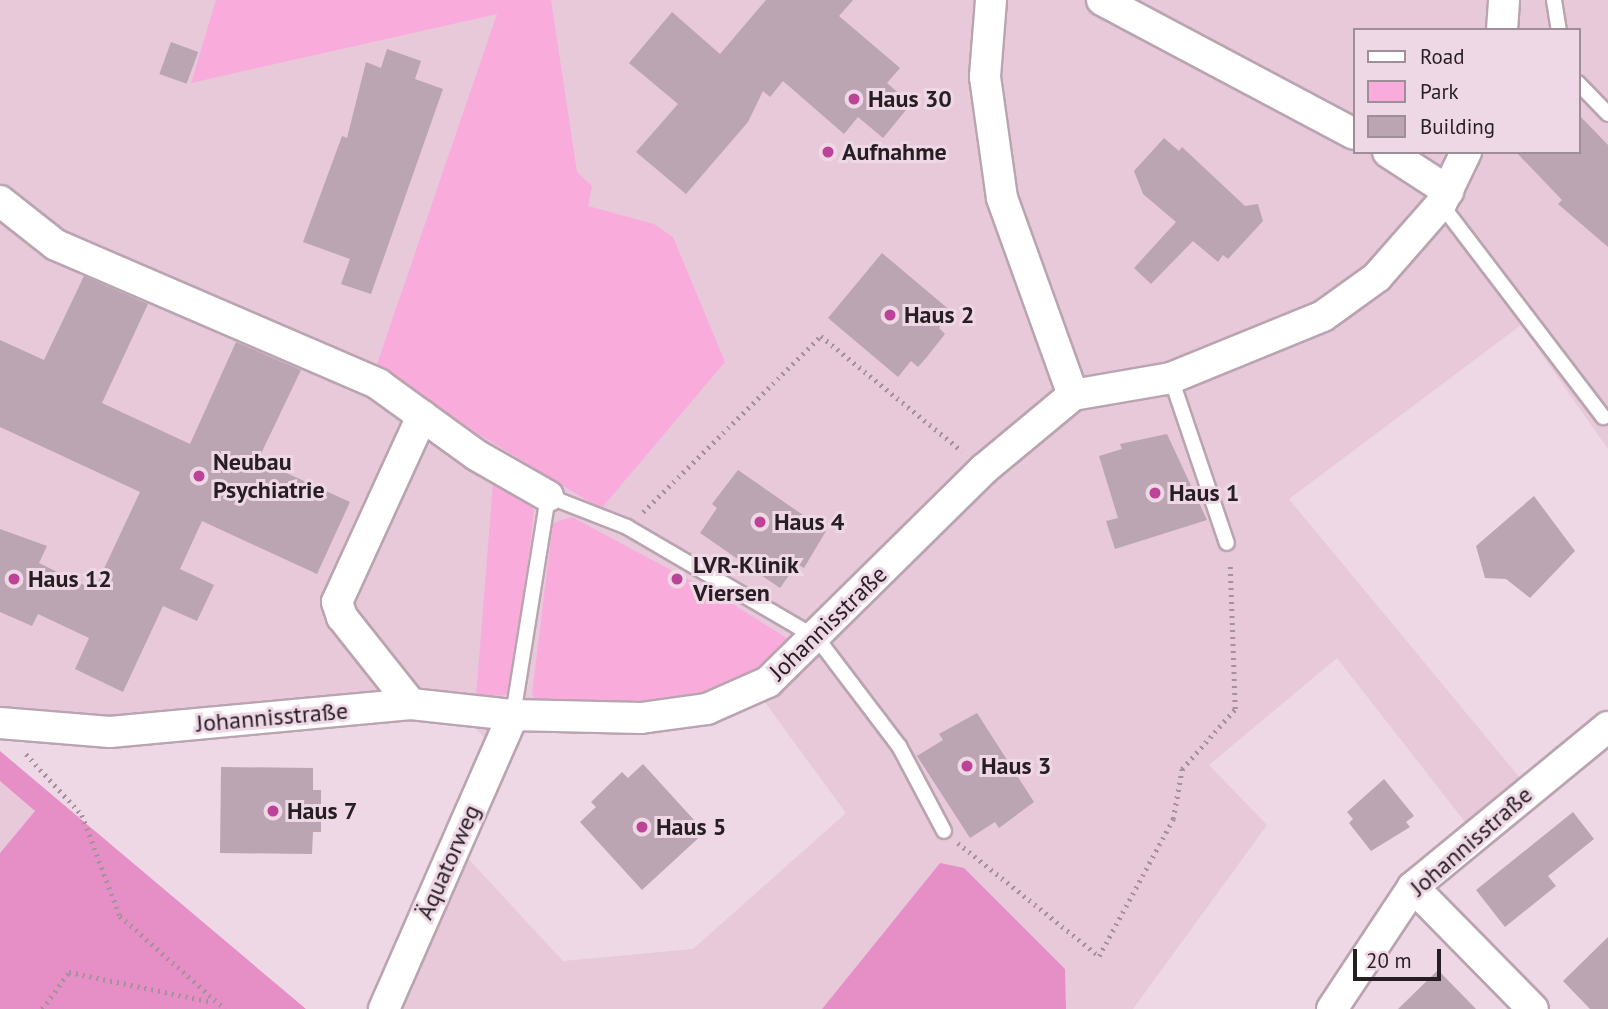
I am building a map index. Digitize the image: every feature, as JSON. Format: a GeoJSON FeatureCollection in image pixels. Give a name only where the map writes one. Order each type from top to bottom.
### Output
{"type":"FeatureCollection","features":[{"type":"Feature","properties":{"kind":"street"},"geometry":{"type":"LineString","coordinates":[[991,0],[985,77],[1002,198],[1073,395]]}},
{"type":"Feature","properties":{"kind":"street"},"geometry":{"type":"LineString","coordinates":[[1101,0],[1352,133]]}},
{"type":"Feature","properties":{"kind":"street"},"geometry":{"type":"LineString","coordinates":[[1502,28],[1504,0]]}},
{"type":"Feature","properties":{"kind":"street"},"geometry":{"type":"LineString","coordinates":[[1390,154],[1444,197]]}},
{"type":"Feature","properties":{"kind":"street","name":"Johannisstraße"},"geometry":{"type":"LineString","coordinates":[[0,723],[110,732],[411,704],[513,715],[641,718],[707,709],[768,682],[817,638],[984,469],[1073,395],[1171,378],[1323,316],[1377,277],[1444,197],[1465,154]]}},
{"type":"Feature","properties":{"kind":"street"},"geometry":{"type":"LineString","coordinates":[[0,201],[56,245],[378,384],[422,416],[548,496]]}},
{"type":"Feature","properties":{"kind":"street"},"geometry":{"type":"LineString","coordinates":[[411,704],[342,617],[337,602],[422,416]]}},
{"type":"Feature","properties":{"kind":"street","name":"Äquatorweg"},"geometry":{"type":"LineString","coordinates":[[384,1009],[513,715]]}},
{"type":"Feature","properties":{"kind":"street","name":"Johannisstraße"},"geometry":{"type":"LineString","coordinates":[[1332,1009],[1413,887],[1608,727]]}},
{"type":"Feature","properties":{"kind":"street"},"geometry":{"type":"LineString","coordinates":[[1413,887],[1533,1009]]}},
{"type":"Feature","properties":{"kind":"lane"},"geometry":{"type":"LineString","coordinates":[[1554,0],[1559,28]]}},
{"type":"Feature","properties":{"kind":"lane"},"geometry":{"type":"LineString","coordinates":[[1580,85],[1608,114]]}},
{"type":"Feature","properties":{"kind":"lane"},"geometry":{"type":"LineString","coordinates":[[1444,197],[1602,417]]}},
{"type":"Feature","properties":{"kind":"lane"},"geometry":{"type":"LineString","coordinates":[[1171,378],[1227,543]]}},
{"type":"Feature","properties":{"kind":"lane"},"geometry":{"type":"LineString","coordinates":[[513,715],[548,496],[627,527],[817,638],[899,746],[944,831]]}},
{"type":"Feature","properties":{"kind":"path"},"geometry":{"type":"LineString","coordinates":[[627,527],[821,336],[984,469]]}},
{"type":"Feature","properties":{"kind":"path"},"geometry":{"type":"LineString","coordinates":[[944,831],[1099,956],[1173,819],[1182,769],[1235,709],[1227,543]]}},
{"type":"Feature","properties":{"kind":"path"},"geometry":{"type":"LineString","coordinates":[[18,746],[82,816],[120,916],[212,1002],[225,1009]]}},
{"type":"Feature","properties":{"kind":"path"},"geometry":{"type":"LineString","coordinates":[[42,1009],[69,972],[212,1002]]}},
{"type":"Feature","properties":{"kind":"shaded area","name":"LVR-Klinik Viersen"},"geometry":{"type":"Polygon","coordinates":[[[0,0],[1608,0],[1608,449],[1521,325],[1289,499],[1520,778],[1465,822],[1337,658],[1209,765],[1267,825],[1133,1009],[1066,1009],[1065,969],[940,863],[822,1009],[395,1009],[462,852],[563,961],[693,949],[846,813],[761,697],[523,728],[486,740],[467,717],[0,733],[0,0]]]}},
{"type":"Feature","properties":{"kind":"shaded area"},"geometry":{"type":"Polygon","coordinates":[[[0,751],[306,1009],[0,1009],[0,853],[35,811],[0,781],[0,751]]]}},
{"type":"Feature","properties":{"kind":"shaded area"},"geometry":{"type":"Polygon","coordinates":[[[0,781],[35,811],[0,853],[0,781]]]}},
{"type":"Feature","properties":{"kind":"shaded area"},"geometry":{"type":"Polygon","coordinates":[[[940,863],[964,868],[1065,969],[1066,1009],[822,1009],[940,863]]]}},
{"type":"Feature","properties":{"kind":"green space"},"geometry":{"type":"Polygon","coordinates":[[[216,0],[551,0],[577,172],[592,186],[588,206],[654,224],[673,237],[725,362],[601,509],[413,394],[377,364],[497,14],[191,83],[216,0]]]}},
{"type":"Feature","properties":{"kind":"green space"},"geometry":{"type":"Polygon","coordinates":[[[493,483],[529,501],[534,511],[514,681],[508,695],[476,697],[493,483]]]}},
{"type":"Feature","properties":{"kind":"green space"},"geometry":{"type":"Polygon","coordinates":[[[572,517],[723,598],[793,642],[792,653],[726,692],[637,708],[538,703],[532,694],[553,523],[572,517]]]}},
{"type":"Feature","properties":{"kind":"building","name":"Haus 30"},"geometry":{"type":"Polygon","coordinates":[[[766,0],[853,0],[839,16],[900,68],[887,83],[911,104],[883,138],[858,117],[844,134],[783,81],[770,97],[763,91],[748,122],[686,194],[636,152],[678,104],[629,63],[672,12],[720,54],[766,0]]]}},
{"type":"Feature","properties":{"kind":"building"},"geometry":{"type":"Polygon","coordinates":[[[171,42],[198,52],[187,84],[159,74],[171,42]]]}},
{"type":"Feature","properties":{"kind":"building"},"geometry":{"type":"Polygon","coordinates":[[[387,49],[421,61],[415,79],[443,89],[371,294],[341,284],[350,259],[303,242],[342,136],[347,138],[366,62],[381,68],[387,49]]]}},
{"type":"Feature","properties":{"kind":"building"},"geometry":{"type":"Polygon","coordinates":[[[1580,116],[1608,145],[1608,247],[1558,204],[1562,200],[1518,154],[1580,154],[1580,116]]]}},
{"type":"Feature","properties":{"kind":"building"},"geometry":{"type":"Polygon","coordinates":[[[1164,138],[1179,151],[1182,147],[1245,206],[1258,204],[1263,221],[1228,259],[1223,255],[1218,262],[1193,241],[1151,284],[1134,268],[1176,222],[1143,194],[1134,171],[1164,138]]]}},
{"type":"Feature","properties":{"kind":"building","name":"Haus 2"},"geometry":{"type":"Polygon","coordinates":[[[882,253],[952,312],[939,328],[945,334],[926,358],[918,367],[911,361],[898,377],[828,318],[882,253]]]}},
{"type":"Feature","properties":{"kind":"building","name":"Neubau Psychiatrie"},"geometry":{"type":"Polygon","coordinates":[[[84,276],[148,304],[102,403],[190,444],[236,342],[301,370],[258,460],[350,502],[317,574],[202,521],[180,569],[214,585],[197,621],[163,606],[123,692],[75,669],[89,638],[38,614],[32,626],[0,612],[0,529],[47,546],[39,563],[94,590],[140,492],[0,427],[0,340],[44,360],[84,276]]]}},
{"type":"Feature","properties":{"kind":"building","name":"Haus 1"},"geometry":{"type":"Polygon","coordinates":[[[1167,434],[1207,520],[1115,549],[1106,521],[1118,518],[1099,456],[1122,449],[1120,444],[1167,434]]]}},
{"type":"Feature","properties":{"kind":"building","name":"Haus 4"},"geometry":{"type":"Polygon","coordinates":[[[738,470],[826,531],[804,568],[797,564],[780,588],[700,533],[717,508],[712,504],[738,470]]]}},
{"type":"Feature","properties":{"kind":"building"},"geometry":{"type":"Polygon","coordinates":[[[1534,496],[1575,551],[1530,598],[1506,579],[1485,578],[1476,546],[1534,496]]]}},
{"type":"Feature","properties":{"kind":"building","name":"Haus 3"},"geometry":{"type":"Polygon","coordinates":[[[977,713],[1034,802],[999,828],[995,822],[970,838],[917,756],[943,740],[939,734],[977,713]]]}},
{"type":"Feature","properties":{"kind":"building","name":"Haus 5"},"geometry":{"type":"Polygon","coordinates":[[[643,764],[705,832],[642,890],[580,822],[596,807],[591,802],[622,772],[628,778],[643,764]]]}},
{"type":"Feature","properties":{"kind":"building","name":"Haus 7"},"geometry":{"type":"Polygon","coordinates":[[[221,767],[313,768],[313,790],[321,790],[321,832],[313,832],[312,854],[220,853],[221,767]]]}},
{"type":"Feature","properties":{"kind":"building"},"geometry":{"type":"Polygon","coordinates":[[[1384,779],[1414,816],[1406,822],[1410,827],[1371,851],[1349,823],[1353,819],[1347,812],[1384,779]]]}},
{"type":"Feature","properties":{"kind":"building"},"geometry":{"type":"Polygon","coordinates":[[[1573,812],[1594,839],[1548,876],[1556,886],[1505,927],[1476,890],[1573,812]]]}},
{"type":"Feature","properties":{"kind":"building"},"geometry":{"type":"Polygon","coordinates":[[[1608,937],[1608,1009],[1590,1009],[1563,981],[1608,937]]]}},
{"type":"Feature","properties":{"kind":"building"},"geometry":{"type":"Polygon","coordinates":[[[1438,970],[1476,1009],[1398,1009],[1438,970]]]}},
{"type":"Feature","properties":{"kind":"place","name":"Haus 30"},"geometry":{"type":"Point","coordinates":[854,99]}},
{"type":"Feature","properties":{"kind":"place","name":"Aufnahme"},"geometry":{"type":"Point","coordinates":[828,152]}},
{"type":"Feature","properties":{"kind":"place","name":"Haus 2"},"geometry":{"type":"Point","coordinates":[890,315]}},
{"type":"Feature","properties":{"kind":"place","name":"Neubau Psychiatrie"},"geometry":{"type":"Point","coordinates":[199,476]}},
{"type":"Feature","properties":{"kind":"place","name":"Haus 1"},"geometry":{"type":"Point","coordinates":[1155,493]}},
{"type":"Feature","properties":{"kind":"place","name":"Haus 4"},"geometry":{"type":"Point","coordinates":[760,522]}},
{"type":"Feature","properties":{"kind":"place","name":"Haus 12"},"geometry":{"type":"Point","coordinates":[14,579]}},
{"type":"Feature","properties":{"kind":"place","name":"LVR-Klinik Viersen"},"geometry":{"type":"Point","coordinates":[677,579]}},
{"type":"Feature","properties":{"kind":"place","name":"Haus 3"},"geometry":{"type":"Point","coordinates":[967,766]}},
{"type":"Feature","properties":{"kind":"place","name":"Haus 7"},"geometry":{"type":"Point","coordinates":[273,811]}},
{"type":"Feature","properties":{"kind":"place","name":"Haus 5"},"geometry":{"type":"Point","coordinates":[642,827]}}]}
